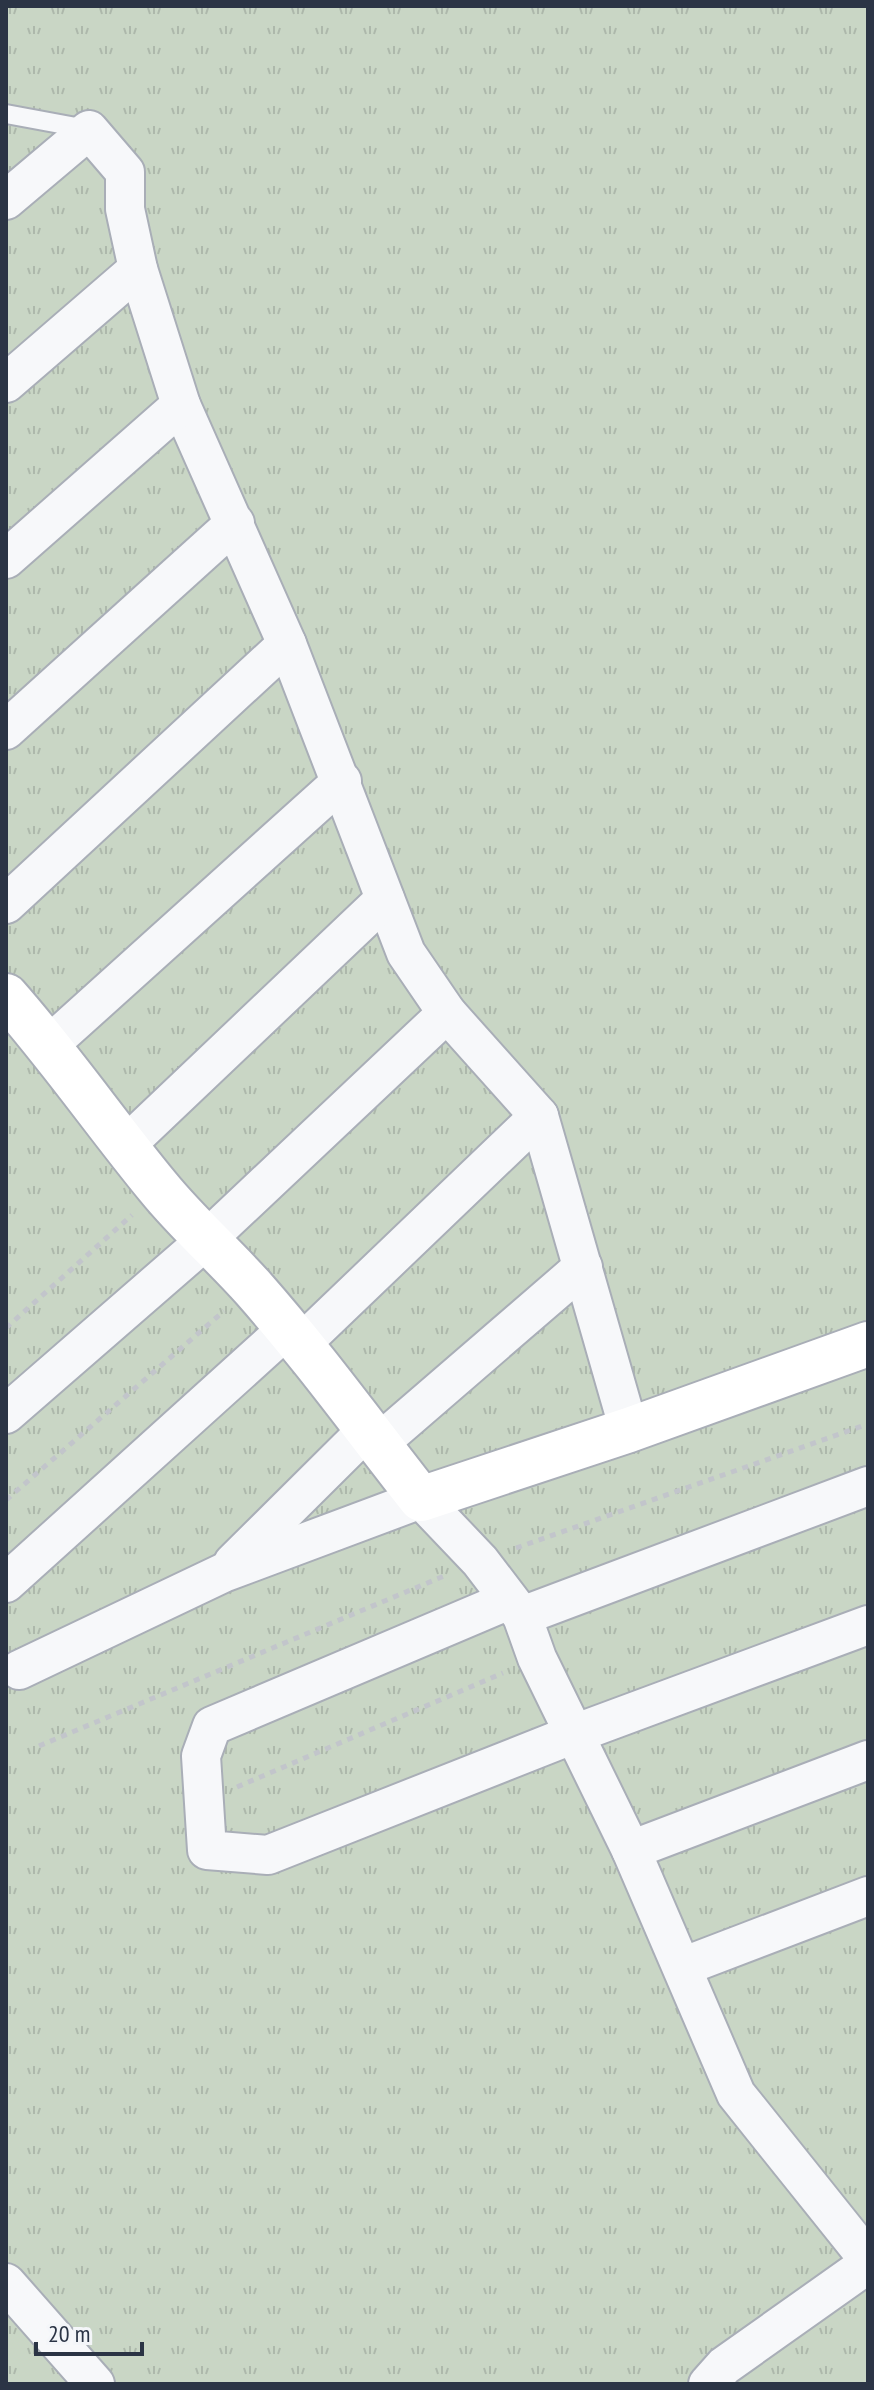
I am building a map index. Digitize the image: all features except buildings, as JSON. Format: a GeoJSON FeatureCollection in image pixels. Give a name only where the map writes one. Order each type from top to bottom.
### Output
{"type":"FeatureCollection","features":[{"type":"Feature","properties":{"kind":"street"},"geometry":{"type":"LineString","coordinates":[[6,200],[89,130],[125,172],[125,209],[138,269],[181,405],[287,644],[406,953],[447,1013],[539,1116],[629,1430]]}},
{"type":"Feature","properties":{"kind":"street"},"geometry":{"type":"LineString","coordinates":[[6,383],[138,269]]}},
{"type":"Feature","properties":{"kind":"street"},"geometry":{"type":"LineString","coordinates":[[6,559],[181,405]]}},
{"type":"Feature","properties":{"kind":"street"},"geometry":{"type":"LineString","coordinates":[[6,730],[235,523]]}},
{"type":"Feature","properties":{"kind":"street"},"geometry":{"type":"LineString","coordinates":[[6,904],[287,644]]}},
{"type":"Feature","properties":{"kind":"street"},"geometry":{"type":"LineString","coordinates":[[49,1045],[342,781]]}},
{"type":"Feature","properties":{"kind":"street"},"geometry":{"type":"LineString","coordinates":[[125,1146],[385,899]]}},
{"type":"Feature","properties":{"kind":"street"},"geometry":{"type":"LineString","coordinates":[[6,996],[49,1045],[160,1190],[205,1241],[252,1286],[421,1499],[480,1561],[515,1608],[631,1850],[736,2094],[868,2261],[724,2366],[708,2384]]}},
{"type":"Feature","properties":{"kind":"street"},"geometry":{"type":"LineString","coordinates":[[6,1414],[205,1241],[447,1013]]}},
{"type":"Feature","properties":{"kind":"street"},"geometry":{"type":"LineString","coordinates":[[6,1583],[294,1336],[539,1116]]}},
{"type":"Feature","properties":{"kind":"street"},"geometry":{"type":"LineString","coordinates":[[223,1573],[372,1437],[583,1267]]}},
{"type":"Feature","properties":{"kind":"street"},"geometry":{"type":"LineString","coordinates":[[19,1670],[223,1573],[421,1499],[629,1430],[868,1344]]}},
{"type":"Feature","properties":{"kind":"street"},"geometry":{"type":"LineString","coordinates":[[868,1486],[515,1608],[212,1726],[201,1756],[207,1850],[268,1855],[574,1734],[868,1625]]}},
{"type":"Feature","properties":{"kind":"street"},"geometry":{"type":"LineString","coordinates":[[631,1850],[868,1760]]}},
{"type":"Feature","properties":{"kind":"street"},"geometry":{"type":"LineString","coordinates":[[682,1967],[868,1896]]}},
{"type":"Feature","properties":{"kind":"street"},"geometry":{"type":"LineString","coordinates":[[6,2283],[95,2384]]}},
{"type":"Feature","properties":{"kind":"lane"},"geometry":{"type":"LineString","coordinates":[[6,114],[89,130]]}},
{"type":"Feature","properties":{"kind":"path"},"geometry":{"type":"LineString","coordinates":[[6,1328],[160,1190]]}},
{"type":"Feature","properties":{"kind":"path"},"geometry":{"type":"LineString","coordinates":[[6,1500],[252,1286]]}},
{"type":"Feature","properties":{"kind":"path"},"geometry":{"type":"LineString","coordinates":[[203,1802],[537,1658]]}},
{"type":"Feature","properties":{"kind":"green space"},"geometry":{"type":"Polygon","coordinates":[[[6,6],[868,6],[868,2384],[6,2384],[6,6]]]}}]}
